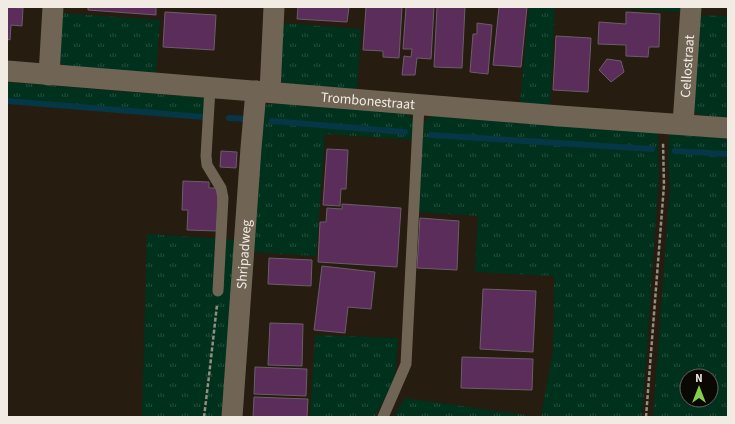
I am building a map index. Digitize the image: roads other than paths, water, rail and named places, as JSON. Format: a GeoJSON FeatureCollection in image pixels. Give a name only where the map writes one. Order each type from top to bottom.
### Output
{"type":"FeatureCollection","features":[{"type":"Feature","properties":{"kind":"street"},"geometry":{"type":"LineString","coordinates":[[48,75],[53,7]]}},
{"type":"Feature","properties":{"kind":"street","name":"Shripadweg"},"geometry":{"type":"LineString","coordinates":[[232,417],[251,148],[263,92],[274,7]]}},
{"type":"Feature","properties":{"kind":"street","name":"Cellostraat"},"geometry":{"type":"LineString","coordinates":[[673,124],[691,7]]}},
{"type":"Feature","properties":{"kind":"street","name":"Trombonestraat"},"geometry":{"type":"LineString","coordinates":[[7,72],[728,128]]}},
{"type":"Feature","properties":{"kind":"lane"},"geometry":{"type":"LineString","coordinates":[[210,88],[206,156],[208,165],[221,188],[223,198],[218,291]]}},
{"type":"Feature","properties":{"kind":"lane"},"geometry":{"type":"LineString","coordinates":[[382,417],[406,364],[419,105]]}},
{"type":"Feature","properties":{"kind":"waterway"},"geometry":{"type":"LineString","coordinates":[[7,101],[204,117]]}},
{"type":"Feature","properties":{"kind":"waterway"},"geometry":{"type":"LineString","coordinates":[[229,118],[247,119]]}},
{"type":"Feature","properties":{"kind":"waterway"},"geometry":{"type":"LineString","coordinates":[[272,121],[405,132]]}},
{"type":"Feature","properties":{"kind":"waterway"},"geometry":{"type":"LineString","coordinates":[[431,135],[652,149]]}},
{"type":"Feature","properties":{"kind":"waterway"},"geometry":{"type":"LineString","coordinates":[[675,151],[728,154]]}}]}
